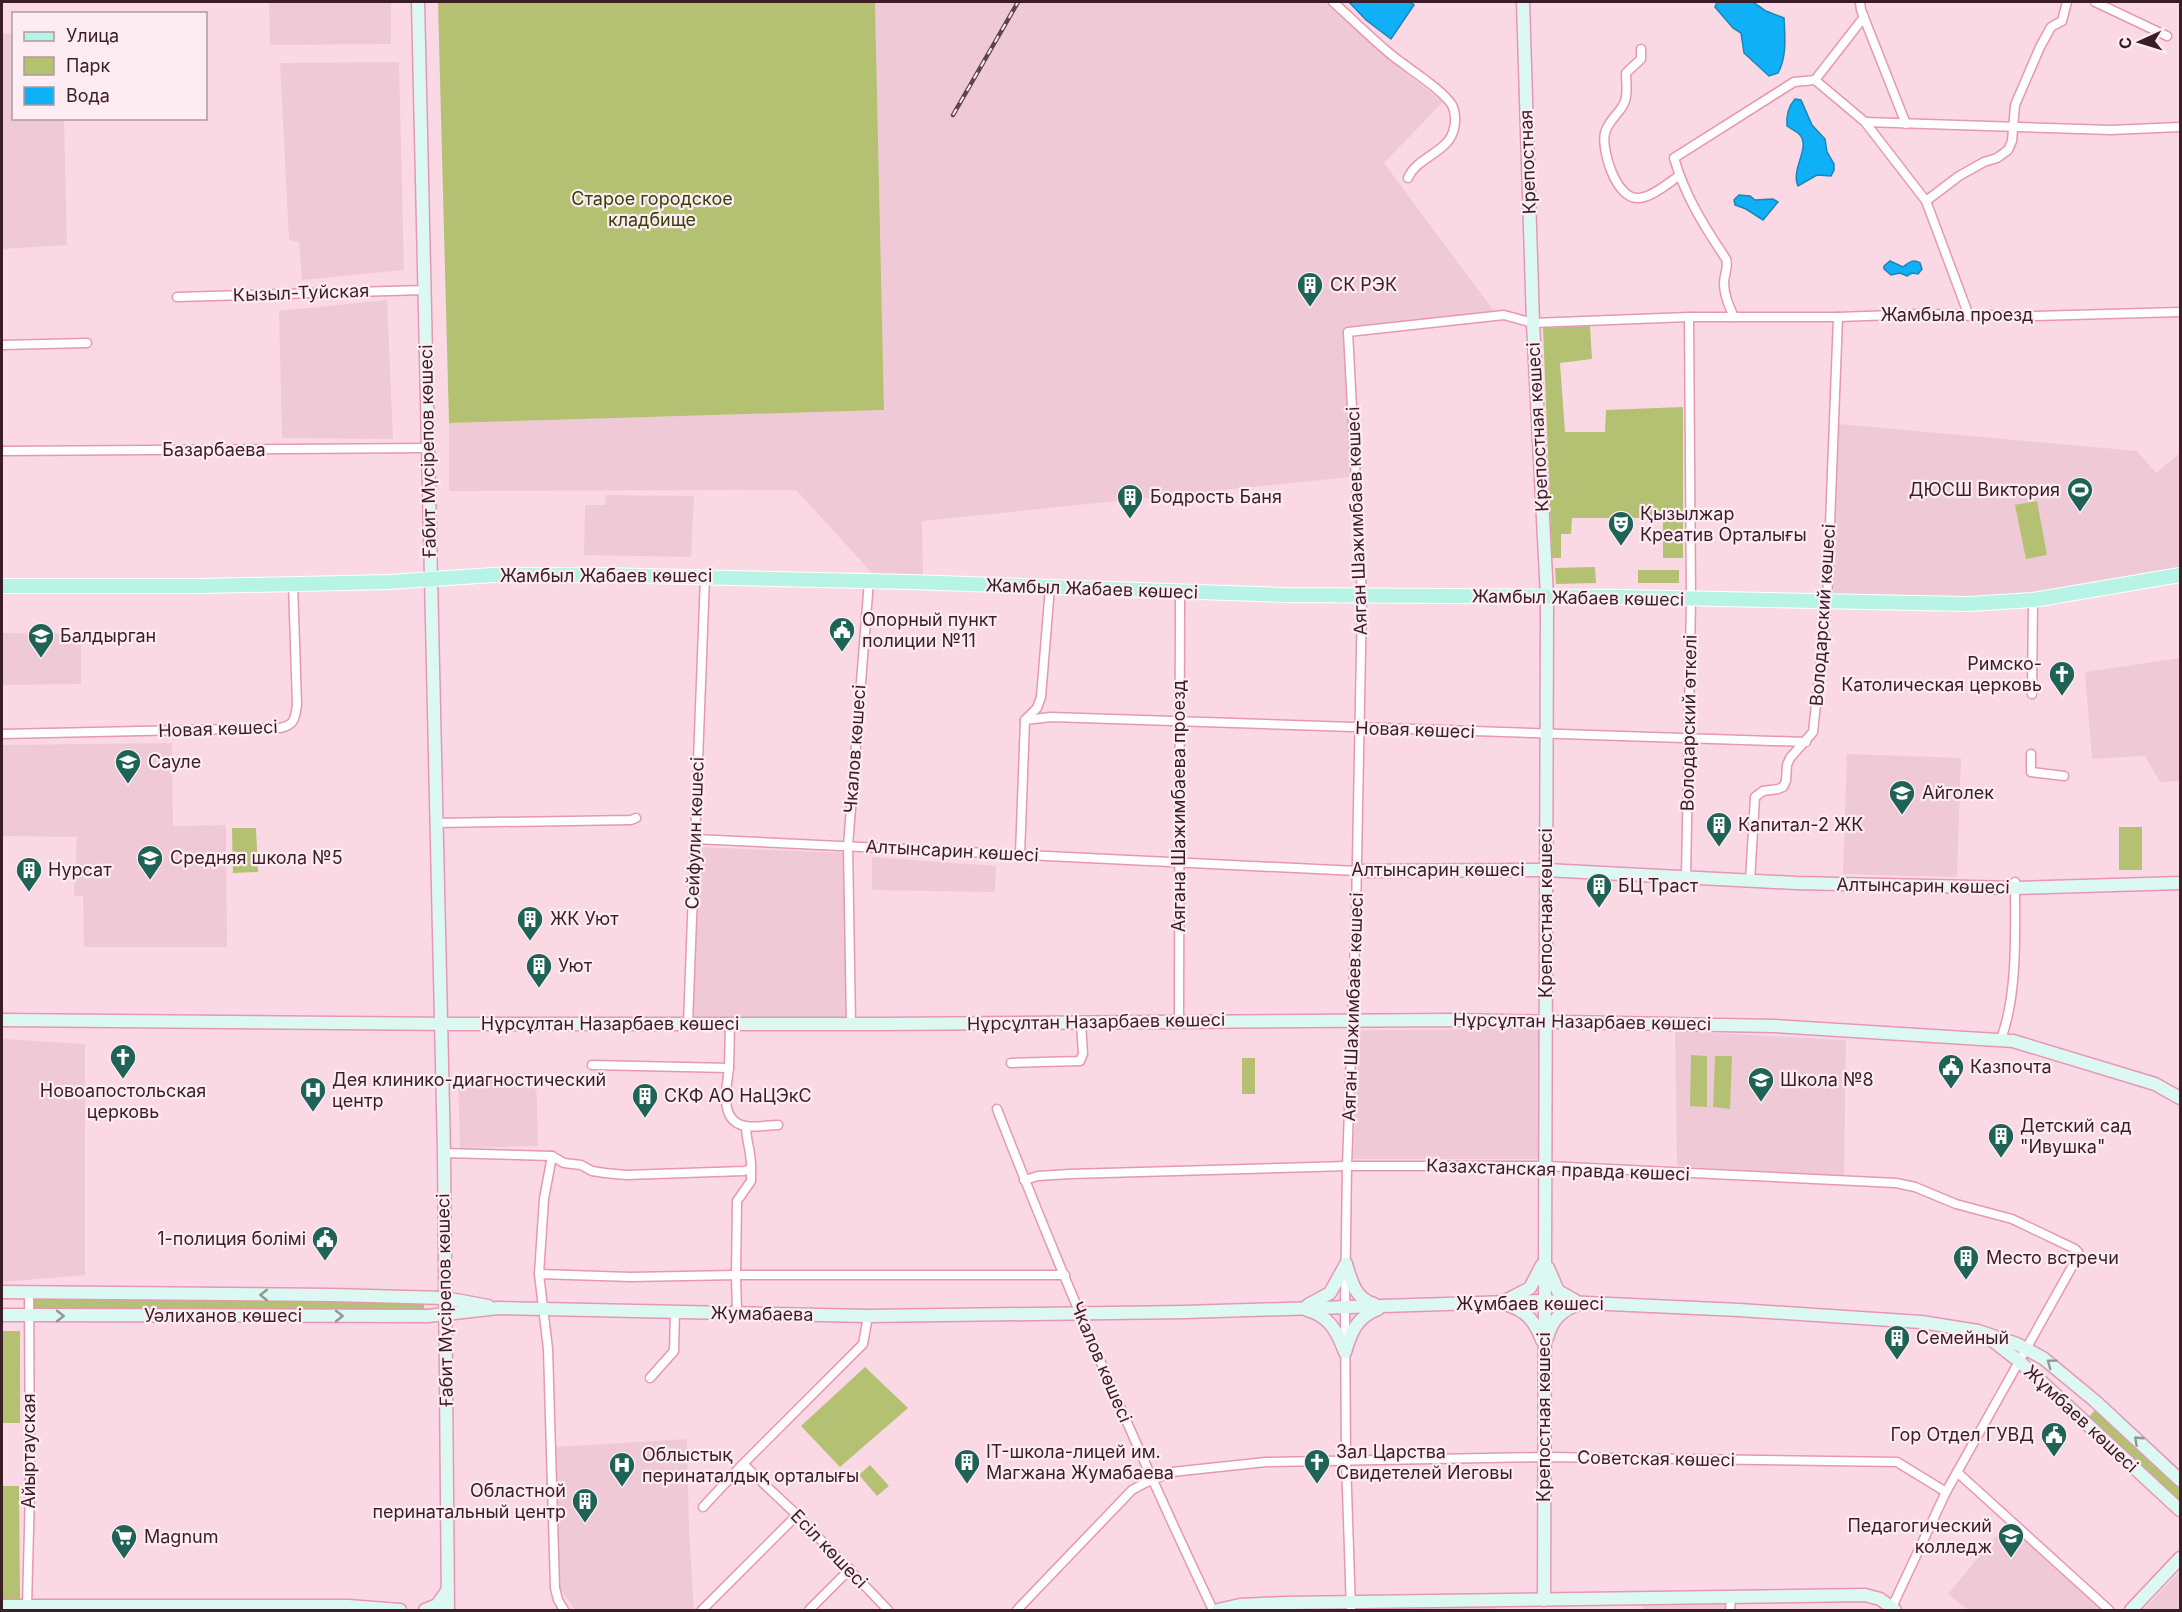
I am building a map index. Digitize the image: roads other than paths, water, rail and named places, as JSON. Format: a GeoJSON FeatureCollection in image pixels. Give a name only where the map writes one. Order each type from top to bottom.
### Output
{"type":"FeatureCollection","features":[{"type":"Feature","properties":{"kind":"main road","name":"Ғабит Мүсірепов көшесі"},"geometry":{"type":"LineString","coordinates":[[418,2],[444,1152],[448,1611]]}},
{"type":"Feature","properties":{"kind":"main road","name":"Крепостная"},"geometry":{"type":"LineString","coordinates":[[1523,2],[1533,323]]}},
{"type":"Feature","properties":{"kind":"main road","name":"Крепостная көшесі"},"geometry":{"type":"LineString","coordinates":[[1533,323],[1547,597],[1544,1605]]}},
{"type":"Feature","properties":{"kind":"main road","name":"Жамбыл Жабаев көшесі"},"geometry":{"type":"LineString","coordinates":[[2,586],[202,586],[537,575],[869,581],[1362,596],[1976,604],[2033,600],[2181,575]]}},
{"type":"Feature","properties":{"kind":"main road","name":"Алтынсарин көшесі"},"geometry":{"type":"LineString","coordinates":[[1357,871],[1546,870],[1750,881],[2015,885],[2181,882]]}},
{"type":"Feature","properties":{"kind":"main road","name":"Нұрсұлтан Назарбаев көшесі"},"geometry":{"type":"LineString","coordinates":[[2,1020],[440,1024],[851,1024],[1354,1020],[1775,1026],[2001,1039],[2024,1043],[2145,1081],[2162,1087],[2181,1098]]}},
{"type":"Feature","properties":{"kind":"main road"},"geometry":{"type":"LineString","coordinates":[[1500,1303],[1530,1288],[1545,1259]]}},
{"type":"Feature","properties":{"kind":"main road"},"geometry":{"type":"LineString","coordinates":[[1545,1259],[1558,1291],[1565,1297],[1582,1303]]}},
{"type":"Feature","properties":{"kind":"main road"},"geometry":{"type":"LineString","coordinates":[[1346,1264],[1360,1296],[1369,1303],[1385,1306]]}},
{"type":"Feature","properties":{"kind":"main road"},"geometry":{"type":"LineString","coordinates":[[1300,1308],[1330,1293],[1346,1264]]}},
{"type":"Feature","properties":{"kind":"main road","name":"Уәлиханов көшесі"},"geometry":{"type":"LineString","coordinates":[[2,1292],[445,1298]]}},
{"type":"Feature","properties":{"kind":"main road"},"geometry":{"type":"LineString","coordinates":[[445,1298],[498,1308]]}},
{"type":"Feature","properties":{"kind":"main road","name":"Жұмбаев көшесі"},"geometry":{"type":"LineString","coordinates":[[1080,1312],[1544,1302],[1718,1309],[1901,1321],[1978,1331],[2026,1349],[2053,1364],[2181,1480]]}},
{"type":"Feature","properties":{"kind":"main road"},"geometry":{"type":"LineString","coordinates":[[1500,1303],[1528,1315],[1536,1325],[1544,1347]]}},
{"type":"Feature","properties":{"kind":"main road"},"geometry":{"type":"LineString","coordinates":[[1544,1347],[1550,1329],[1558,1316],[1582,1303]]}},
{"type":"Feature","properties":{"kind":"main road"},"geometry":{"type":"LineString","coordinates":[[1345,1352],[1350,1334],[1358,1321],[1370,1312],[1385,1306]]}},
{"type":"Feature","properties":{"kind":"main road","name":"Жумабаева"},"geometry":{"type":"LineString","coordinates":[[445,1315],[498,1308],[868,1316],[1080,1312]]}},
{"type":"Feature","properties":{"kind":"main road"},"geometry":{"type":"LineString","coordinates":[[1300,1308],[1328,1320],[1336,1331],[1345,1352]]}},
{"type":"Feature","properties":{"kind":"main road","name":"Уәлиханов көшесі"},"geometry":{"type":"LineString","coordinates":[[2,1316],[445,1315]]}},
{"type":"Feature","properties":{"kind":"main road","name":"Жұмбаев көшесі"},"geometry":{"type":"LineString","coordinates":[[1978,1331],[2019,1361],[2181,1510]]}},
{"type":"Feature","properties":{"kind":"main road"},"geometry":{"type":"LineString","coordinates":[[2131,1611],[2181,1558]]}},
{"type":"Feature","properties":{"kind":"main road"},"geometry":{"type":"LineString","coordinates":[[425,1611],[437,1605],[448,1590]]}},
{"type":"Feature","properties":{"kind":"main road"},"geometry":{"type":"LineString","coordinates":[[1218,1611],[1240,1605],[1730,1604],[1865,1595],[1880,1599],[1893,1609]]}},
{"type":"Feature","properties":{"kind":"main road"},"geometry":{"type":"LineString","coordinates":[[2,1606],[27,1608],[348,1606],[400,1611]]}},
{"type":"Feature","properties":{"kind":"main road"},"geometry":{"type":"LineString","coordinates":[[348,1606],[369,1611]]}},
{"type":"Feature","properties":{"kind":"street"},"geometry":{"type":"LineString","coordinates":[[1333,2],[1388,52],[1446,98],[1454,109],[1455,122],[1452,134],[1440,148],[1412,171],[1408,178]]}},
{"type":"Feature","properties":{"kind":"street"},"geometry":{"type":"LineString","coordinates":[[1860,2],[1906,124]]}},
{"type":"Feature","properties":{"kind":"street"},"geometry":{"type":"LineString","coordinates":[[1926,201],[1959,176],[2004,153],[2010,147],[2015,105],[2051,27],[2062,21],[2067,2]]}},
{"type":"Feature","properties":{"kind":"street"},"geometry":{"type":"LineString","coordinates":[[2095,2],[2167,36]]}},
{"type":"Feature","properties":{"kind":"street"},"geometry":{"type":"LineString","coordinates":[[1815,80],[1864,17]]}},
{"type":"Feature","properties":{"kind":"street"},"geometry":{"type":"LineString","coordinates":[[1641,49],[1641,59],[1626,73],[1626,100],[1605,131],[1604,143],[1607,156],[1614,179],[1627,194],[1633,197],[1641,198],[1679,176]]}},
{"type":"Feature","properties":{"kind":"street"},"geometry":{"type":"LineString","coordinates":[[1734,317],[1725,297],[1724,286],[1728,264],[1702,224],[1679,176],[1674,158],[1794,82],[1815,80],[1865,122],[1926,201],[1969,316]]}},
{"type":"Feature","properties":{"kind":"street"},"geometry":{"type":"LineString","coordinates":[[1865,122],[2111,130],[2181,127]]}},
{"type":"Feature","properties":{"kind":"street","name":"Кызыл-Туйская"},"geometry":{"type":"LineString","coordinates":[[177,297],[425,290]]}},
{"type":"Feature","properties":{"kind":"street","name":"Жамбыла проезд"},"geometry":{"type":"LineString","coordinates":[[1348,332],[1504,315],[1533,323],[1689,317],[1838,317],[1921,314],[1969,316],[2181,312]]}},
{"type":"Feature","properties":{"kind":"street","name":"Володарский өткелі"},"geometry":{"type":"LineString","coordinates":[[1686,878],[1691,599],[1689,317]]}},
{"type":"Feature","properties":{"kind":"street","name":"Володарский көшесі"},"geometry":{"type":"LineString","coordinates":[[1750,881],[1755,797],[1763,791],[1783,786],[1790,758],[1813,732],[1827,602],[1838,317]]}},
{"type":"Feature","properties":{"kind":"street","name":"Аяган Шажимбаев көшесі"},"geometry":{"type":"LineString","coordinates":[[1348,332],[1362,596],[1354,1020],[1347,1166],[1345,1307],[1346,1460],[1351,1606]]}},
{"type":"Feature","properties":{"kind":"street"},"geometry":{"type":"LineString","coordinates":[[2,345],[87,343]]}},
{"type":"Feature","properties":{"kind":"street","name":"Базарбаева"},"geometry":{"type":"LineString","coordinates":[[2,451],[427,448]]}},
{"type":"Feature","properties":{"kind":"street","name":"Сейфулин көшесі"},"geometry":{"type":"LineString","coordinates":[[688,1024],[705,577]]}},
{"type":"Feature","properties":{"kind":"street","name":"Чкалов көшесі"},"geometry":{"type":"LineString","coordinates":[[851,1024],[848,846],[869,581]]}},
{"type":"Feature","properties":{"kind":"street","name":"Новая көшесі"},"geometry":{"type":"LineString","coordinates":[[2,734],[202,731],[280,728],[289,725],[295,720],[297,705],[293,584]]}},
{"type":"Feature","properties":{"kind":"street"},"geometry":{"type":"LineString","coordinates":[[1020,855],[1025,720],[1037,708],[1041,697],[1050,587]]}},
{"type":"Feature","properties":{"kind":"street","name":"Аягана Шажимбаева проезд"},"geometry":{"type":"LineString","coordinates":[[1179,1021],[1180,592]]}},
{"type":"Feature","properties":{"kind":"street"},"geometry":{"type":"LineString","coordinates":[[2032,694],[2033,600]]}},
{"type":"Feature","properties":{"kind":"street","name":"Новая көшесі"},"geometry":{"type":"LineString","coordinates":[[1025,720],[1051,717],[1806,742]]}},
{"type":"Feature","properties":{"kind":"street"},"geometry":{"type":"LineString","coordinates":[[2031,754],[2031,772],[2064,776]]}},
{"type":"Feature","properties":{"kind":"street"},"geometry":{"type":"LineString","coordinates":[[436,823],[631,820],[636,818]]}},
{"type":"Feature","properties":{"kind":"street","name":"Алтынсарин көшесі"},"geometry":{"type":"LineString","coordinates":[[695,839],[1357,871]]}},
{"type":"Feature","properties":{"kind":"street"},"geometry":{"type":"LineString","coordinates":[[2001,1039],[2012,1000],[2015,885]]}},
{"type":"Feature","properties":{"kind":"street"},"geometry":{"type":"LineString","coordinates":[[1011,1063],[1080,1061],[1083,1054],[1081,1023]]}},
{"type":"Feature","properties":{"kind":"street"},"geometry":{"type":"LineString","coordinates":[[730,1024],[726,1105],[732,1118],[746,1126],[778,1125]]}},
{"type":"Feature","properties":{"kind":"street"},"geometry":{"type":"LineString","coordinates":[[592,1065],[729,1068]]}},
{"type":"Feature","properties":{"kind":"street","name":"Чкалов көшесі"},"geometry":{"type":"LineString","coordinates":[[997,1109],[1024,1180],[1151,1480],[1213,1611]]}},
{"type":"Feature","properties":{"kind":"street"},"geometry":{"type":"LineString","coordinates":[[737,1313],[737,1201],[751,1181],[752,1159],[746,1140],[746,1126]]}},
{"type":"Feature","properties":{"kind":"street"},"geometry":{"type":"LineString","coordinates":[[444,1152],[552,1156],[564,1163],[581,1165],[592,1171],[605,1173],[737,1172],[751,1169]]}},
{"type":"Feature","properties":{"kind":"street"},"geometry":{"type":"LineString","coordinates":[[552,1156],[544,1199],[539,1274],[548,1349],[555,1588],[564,1611]]}},
{"type":"Feature","properties":{"kind":"street","name":"Казахстанская правда көшесі"},"geometry":{"type":"LineString","coordinates":[[1024,1180],[1038,1176],[1070,1174],[1347,1166],[1546,1166],[1902,1184],[1956,1204],[2012,1219],[2078,1252],[2026,1349]]}},
{"type":"Feature","properties":{"kind":"street"},"geometry":{"type":"LineString","coordinates":[[539,1274],[631,1277],[1065,1275]]}},
{"type":"Feature","properties":{"kind":"street","name":"Айыртауская"},"geometry":{"type":"LineString","coordinates":[[27,1608],[30,1502],[28,1292]]}},
{"type":"Feature","properties":{"kind":"street"},"geometry":{"type":"LineString","coordinates":[[650,1378],[674,1351],[675,1312]]}},
{"type":"Feature","properties":{"kind":"street"},"geometry":{"type":"LineString","coordinates":[[703,1507],[863,1344],[868,1316]]}},
{"type":"Feature","properties":{"kind":"street"},"geometry":{"type":"LineString","coordinates":[[1893,1609],[1946,1492],[2026,1349]]}},
{"type":"Feature","properties":{"kind":"street","name":"Советская көшесі"},"geometry":{"type":"LineString","coordinates":[[1017,1611],[1132,1490],[1151,1480],[1188,1468],[1266,1462],[1545,1457],[1897,1462],[1946,1492]]}},
{"type":"Feature","properties":{"kind":"street","name":"Есіл көшесі"},"geometry":{"type":"LineString","coordinates":[[743,1464],[797,1515],[888,1611]]}},
{"type":"Feature","properties":{"kind":"street"},"geometry":{"type":"LineString","coordinates":[[1957,1472],[2109,1611]]}},
{"type":"Feature","properties":{"kind":"street"},"geometry":{"type":"LineString","coordinates":[[702,1611],[797,1515]]}},
{"type":"Feature","properties":{"kind":"street"},"geometry":{"type":"LineString","coordinates":[[809,1611],[850,1569]]}},
{"type":"Feature","properties":{"kind":"water"},"geometry":{"type":"Polygon","coordinates":[[[1349,2],[1410,2],[1414,5],[1391,39],[1366,20],[1349,2]]]}},
{"type":"Feature","properties":{"kind":"water"},"geometry":{"type":"Polygon","coordinates":[[[1717,2],[1753,2],[1766,11],[1784,18],[1784,53],[1778,73],[1769,76],[1744,53],[1741,33],[1733,28],[1715,7],[1717,2]]]}},
{"type":"Feature","properties":{"kind":"water"},"geometry":{"type":"Polygon","coordinates":[[[1795,99],[1801,100],[1812,125],[1825,139],[1827,152],[1834,164],[1831,176],[1817,175],[1798,186],[1796,180],[1802,152],[1802,139],[1798,133],[1787,126],[1790,108],[1795,99]]]}},
{"type":"Feature","properties":{"kind":"water"},"geometry":{"type":"Polygon","coordinates":[[[1739,195],[1750,196],[1755,200],[1773,199],[1778,202],[1763,220],[1735,205],[1734,200],[1739,195]]]}},
{"type":"Feature","properties":{"kind":"water"},"geometry":{"type":"Polygon","coordinates":[[[1890,261],[1903,267],[1915,261],[1920,263],[1922,269],[1918,274],[1891,275],[1884,269],[1890,261]]]}},
{"type":"Feature","properties":{"kind":"railway"},"geometry":{"type":"LineString","coordinates":[[953,115],[1018,2]]}},
{"type":"Feature","properties":{"kind":"place","name":"СК РЭК"},"geometry":{"type":"Point","coordinates":[1310,308]}},
{"type":"Feature","properties":{"kind":"place","name":"ДЮСШ Виктория"},"geometry":{"type":"Point","coordinates":[2080,513]}},
{"type":"Feature","properties":{"kind":"place","name":"Бодрость Баня"},"geometry":{"type":"Point","coordinates":[1130,520]}},
{"type":"Feature","properties":{"kind":"place","name":"Қызылжар Креатив Орталығы"},"geometry":{"type":"Point","coordinates":[1621,547]}},
{"type":"Feature","properties":{"kind":"place","name":"Опорный пункт полиции №11"},"geometry":{"type":"Point","coordinates":[842,653]}},
{"type":"Feature","properties":{"kind":"place","name":"Балдырган"},"geometry":{"type":"Point","coordinates":[41,659]}},
{"type":"Feature","properties":{"kind":"place","name":"Римско- Католическая церковь"},"geometry":{"type":"Point","coordinates":[2062,697]}},
{"type":"Feature","properties":{"kind":"place","name":"Сауле"},"geometry":{"type":"Point","coordinates":[128,785]}},
{"type":"Feature","properties":{"kind":"place","name":"Айголек"},"geometry":{"type":"Point","coordinates":[1902,816]}},
{"type":"Feature","properties":{"kind":"place","name":"Капитал-2 ЖК"},"geometry":{"type":"Point","coordinates":[1719,848]}},
{"type":"Feature","properties":{"kind":"place","name":"Средняя школа №5"},"geometry":{"type":"Point","coordinates":[150,881]}},
{"type":"Feature","properties":{"kind":"place","name":"Нурсат"},"geometry":{"type":"Point","coordinates":[29,893]}},
{"type":"Feature","properties":{"kind":"place","name":"БЦ Траст"},"geometry":{"type":"Point","coordinates":[1599,909]}},
{"type":"Feature","properties":{"kind":"place","name":"ЖК Уют"},"geometry":{"type":"Point","coordinates":[530,942]}},
{"type":"Feature","properties":{"kind":"place","name":"Уют"},"geometry":{"type":"Point","coordinates":[539,989]}},
{"type":"Feature","properties":{"kind":"place","name":"Новоапостольская церковь"},"geometry":{"type":"Point","coordinates":[123,1080]}},
{"type":"Feature","properties":{"kind":"place","name":"Казпочта"},"geometry":{"type":"Point","coordinates":[1951,1090]}},
{"type":"Feature","properties":{"kind":"place","name":"Школа №8"},"geometry":{"type":"Point","coordinates":[1761,1103]}},
{"type":"Feature","properties":{"kind":"place","name":"Дея клинико-диагностический центр"},"geometry":{"type":"Point","coordinates":[313,1113]}},
{"type":"Feature","properties":{"kind":"place","name":"СКФ АО НаЦЭкС"},"geometry":{"type":"Point","coordinates":[645,1119]}},
{"type":"Feature","properties":{"kind":"place","name":"Детский сад \"Ивушка\""},"geometry":{"type":"Point","coordinates":[2001,1159]}},
{"type":"Feature","properties":{"kind":"place","name":"1-полиция болiмi"},"geometry":{"type":"Point","coordinates":[325,1262]}},
{"type":"Feature","properties":{"kind":"place","name":"Место встречи"},"geometry":{"type":"Point","coordinates":[1966,1281]}},
{"type":"Feature","properties":{"kind":"place","name":"Семейный"},"geometry":{"type":"Point","coordinates":[1897,1361]}},
{"type":"Feature","properties":{"kind":"place","name":"Гор Отдел ГУВД"},"geometry":{"type":"Point","coordinates":[2054,1458]}},
{"type":"Feature","properties":{"kind":"place","name":"IT-школа-лицей им. Магжана Жумабаева"},"geometry":{"type":"Point","coordinates":[967,1485]}},
{"type":"Feature","properties":{"kind":"place","name":"Зал Царства Свидетелей Иеговы"},"geometry":{"type":"Point","coordinates":[1317,1485]}},
{"type":"Feature","properties":{"kind":"place","name":"Облыстық перинаталдық орталығы"},"geometry":{"type":"Point","coordinates":[622,1488]}},
{"type":"Feature","properties":{"kind":"place","name":"Областной перинатальный центр"},"geometry":{"type":"Point","coordinates":[585,1524]}},
{"type":"Feature","properties":{"kind":"place","name":"Педагогический колледж"},"geometry":{"type":"Point","coordinates":[2011,1559]}},
{"type":"Feature","properties":{"kind":"place","name":"Magnum"},"geometry":{"type":"Point","coordinates":[124,1560]}},
{"type":"Feature","properties":{"kind":"park label","name":"Старое городское кладбище"},"geometry":{"type":"Point","coordinates":[652,209]}}]}
